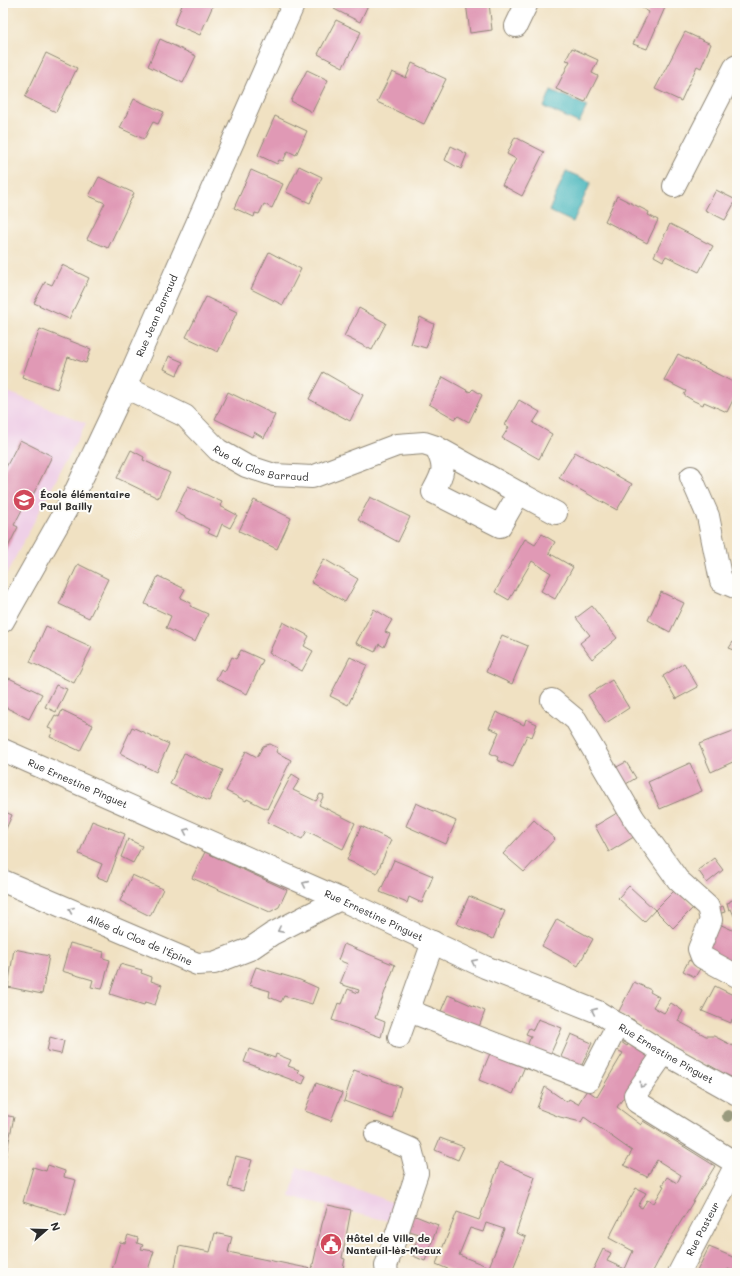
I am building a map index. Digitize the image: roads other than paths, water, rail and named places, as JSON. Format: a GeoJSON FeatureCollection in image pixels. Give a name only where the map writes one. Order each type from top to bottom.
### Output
{"type":"FeatureCollection","features":[{"type":"Feature","properties":{"kind":"street","name":"Rue Jean Barraud"},"geometry":{"type":"LineString","coordinates":[[4,619],[72,498],[125,387],[294,3]]}},
{"type":"Feature","properties":{"kind":"street"},"geometry":{"type":"LineString","coordinates":[[516,26],[527,3]]}},
{"type":"Feature","properties":{"kind":"street"},"geometry":{"type":"LineString","coordinates":[[674,186],[735,67],[737,66]]}},
{"type":"Feature","properties":{"kind":"street","name":"Rue du Clos Barraud"},"geometry":{"type":"LineString","coordinates":[[125,387],[185,416],[218,450],[246,466],[274,475],[312,477],[397,445],[424,443],[436,447],[556,512]]}},
{"type":"Feature","properties":{"kind":"street"},"geometry":{"type":"LineString","coordinates":[[436,447],[443,462],[442,475],[433,492],[500,526],[519,493]]}},
{"type":"Feature","properties":{"kind":"street"},"geometry":{"type":"LineString","coordinates":[[691,477],[708,516],[721,580],[737,588]]}},
{"type":"Feature","properties":{"kind":"street"},"geometry":{"type":"LineString","coordinates":[[552,700],[576,720],[634,819],[678,880],[708,907],[710,920],[699,950],[702,957],[737,976]]}},
{"type":"Feature","properties":{"kind":"street","name":"Rue Ernestine Pinguet"},"geometry":{"type":"LineString","coordinates":[[3,750],[340,899],[485,967],[598,1012],[664,1053],[737,1094]]}},
{"type":"Feature","properties":{"kind":"street","name":"Allée du Clos de l'Épine"},"geometry":{"type":"LineString","coordinates":[[3,881],[197,964],[214,963],[250,948],[272,934],[340,899]]}},
{"type":"Feature","properties":{"kind":"street"},"geometry":{"type":"LineString","coordinates":[[399,1037],[433,942]]}},
{"type":"Feature","properties":{"kind":"street"},"geometry":{"type":"LineString","coordinates":[[409,1011],[589,1080],[618,1024]]}},
{"type":"Feature","properties":{"kind":"street"},"geometry":{"type":"LineString","coordinates":[[664,1053],[636,1096],[637,1102],[737,1164]]}},
{"type":"Feature","properties":{"kind":"street"},"geometry":{"type":"LineString","coordinates":[[376,1134],[411,1148],[417,1172],[386,1266],[387,1273]]}},
{"type":"Feature","properties":{"kind":"street","name":"Rue Pasteur"},"geometry":{"type":"LineString","coordinates":[[679,1273],[737,1164]]}},
{"type":"Feature","properties":{"kind":"water"},"geometry":{"type":"Polygon","coordinates":[[[551,90],[587,106],[579,123],[544,107],[551,90]]]}},
{"type":"Feature","properties":{"kind":"water"},"geometry":{"type":"Polygon","coordinates":[[[566,171],[591,182],[573,222],[549,211],[566,171]]]}},
{"type":"Feature","properties":{"kind":"place","name":"École élémentaire Paul Bailly"},"geometry":{"type":"Point","coordinates":[24,500]}},
{"type":"Feature","properties":{"kind":"place","name":"Hôtel de Ville de Nanteuil-lès-Meaux"},"geometry":{"type":"Point","coordinates":[331,1244]}}]}
